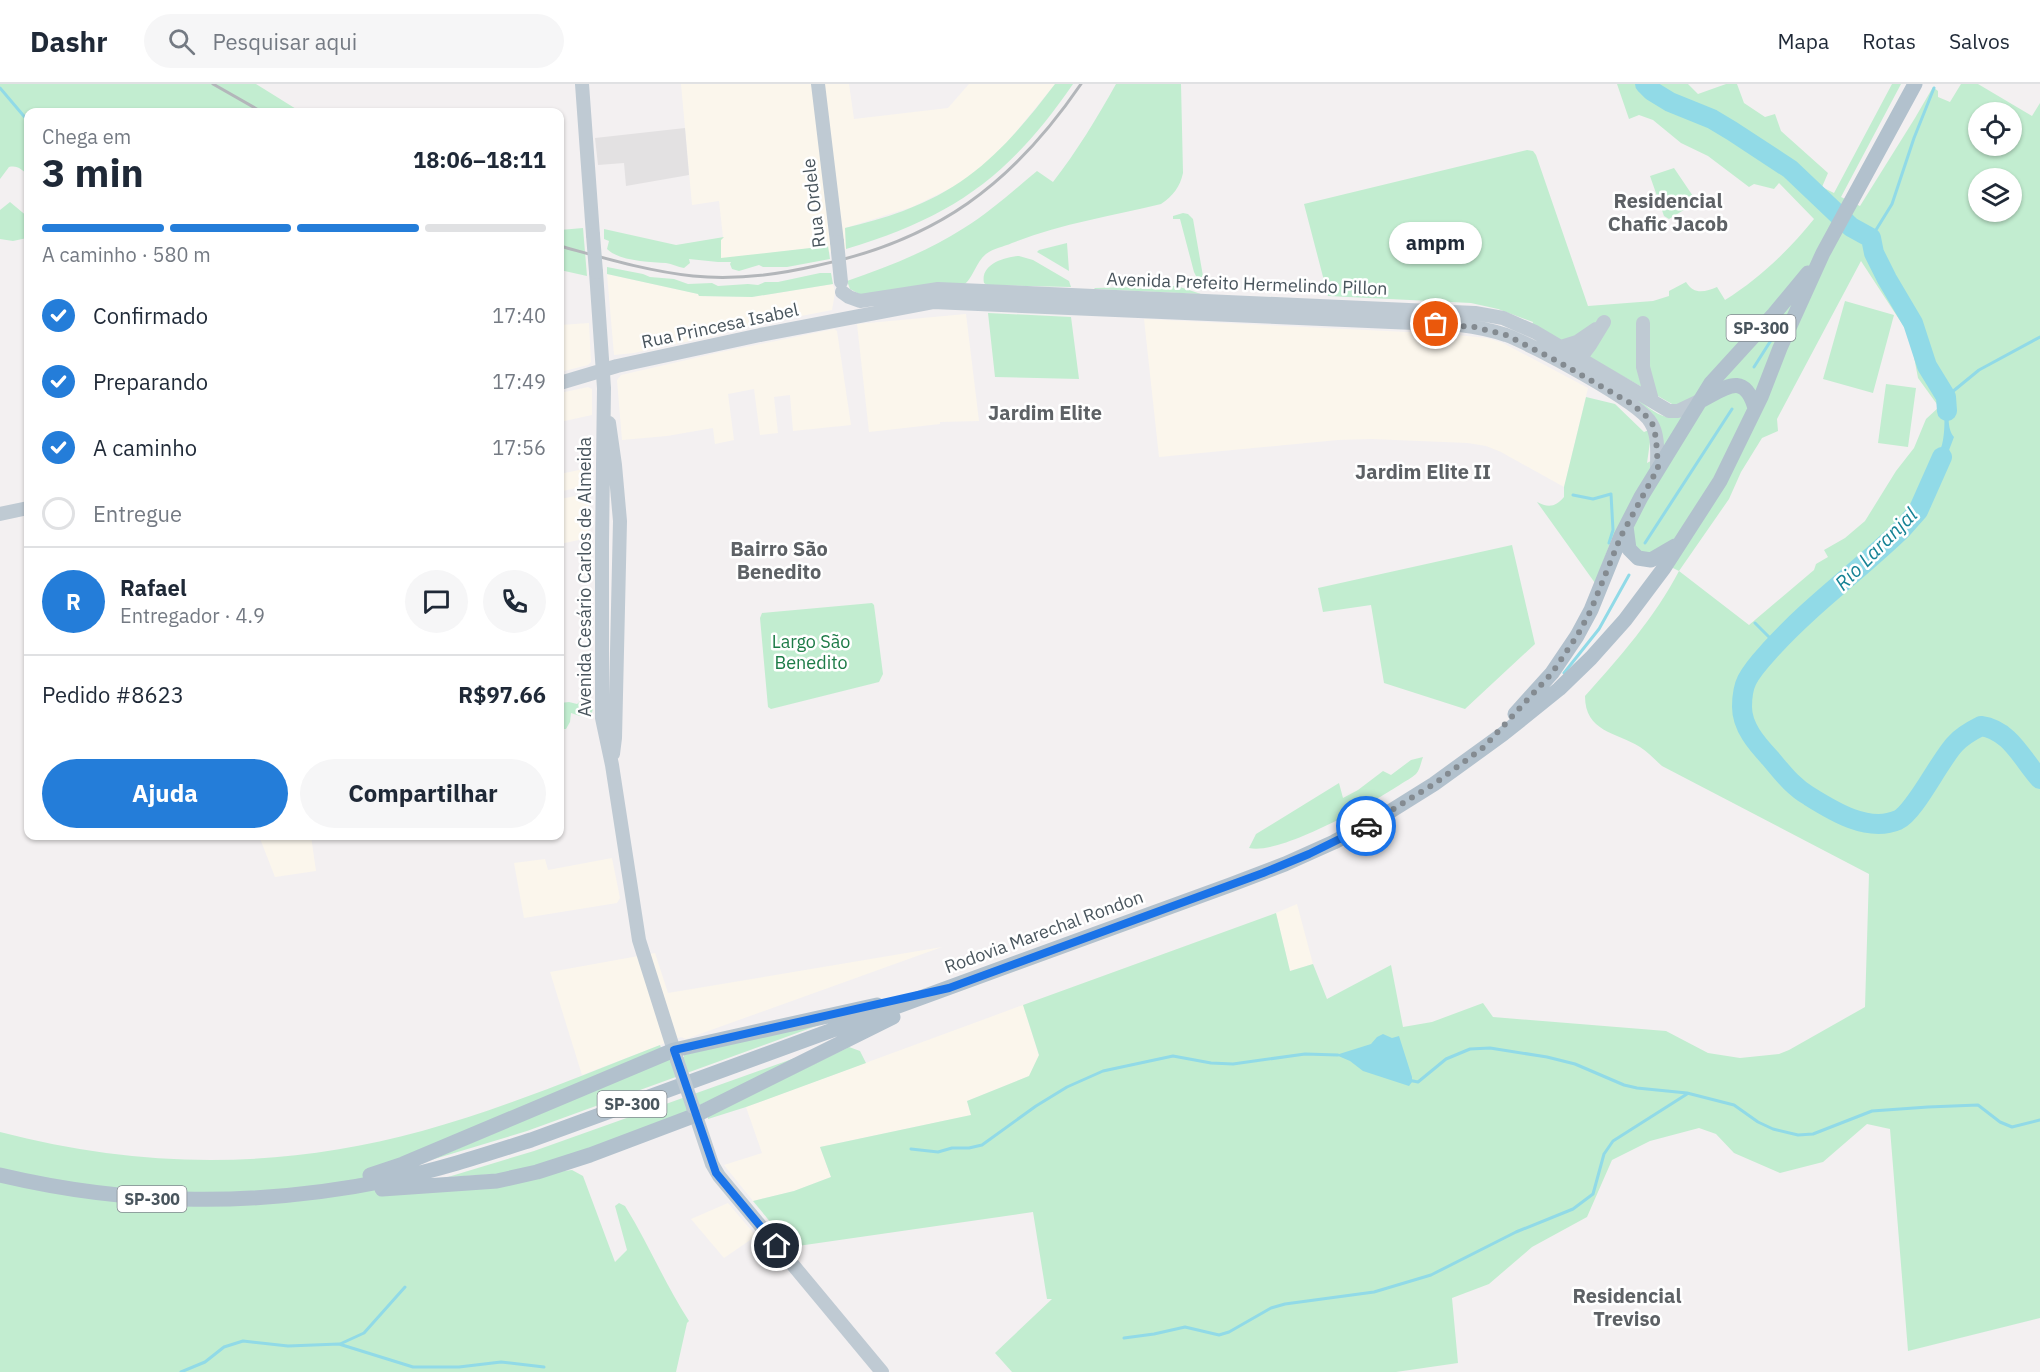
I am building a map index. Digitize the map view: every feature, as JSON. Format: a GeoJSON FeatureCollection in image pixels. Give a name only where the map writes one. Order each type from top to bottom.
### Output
{"type":"FeatureCollection","features":[{"type":"Feature","properties":{"kind":"main road","name":"Avenida Cesário Carlos de Almeida"},"geometry":{"type":"LineString","coordinates":[[582,84],[604,388],[602,718],[612,765],[639,940],[712,1164],[719,1176],[882,1372]]}},
{"type":"Feature","properties":{"kind":"main road","name":"Rua Ordele"},"geometry":{"type":"LineString","coordinates":[[818,84],[844,317]]}},
{"type":"Feature","properties":{"kind":"main road","name":"Rodovia Marechal Rondon"},"geometry":{"type":"LineString","coordinates":[[0,1175],[86,1192],[167,1200],[237,1200],[307,1194],[392,1180],[493,1153],[1241,881],[1309,854],[1355,832],[1404,803],[1503,734],[1559,689],[1592,658],[1645,595],[1720,481],[1740,443],[1826,247],[1915,84]]}},
{"type":"Feature","properties":{"kind":"main road","name":"Rodovia Marechal Rondon"},"geometry":{"type":"LineString","coordinates":[[1484,747],[1543,684],[1570,649],[1591,610],[1626,526],[1699,401],[1717,376],[1774,314],[1826,247]]}},
{"type":"Feature","properties":{"kind":"main road","name":"Avenida Prefeito Hermelindo Pillon"},"geometry":{"type":"LineString","coordinates":[[842,287],[856,300],[864,301],[933,296],[1393,315],[1476,312],[1503,318],[1561,347],[1576,364],[1647,417],[1656,434],[1658,468]]}},
{"type":"Feature","properties":{"kind":"main road","name":"Avenida Prefeito Hermelindo Pillon"},"geometry":{"type":"LineString","coordinates":[[844,317],[933,296]]}},
{"type":"Feature","properties":{"kind":"main road"},"geometry":{"type":"LineString","coordinates":[[1474,327],[1476,312]]}},
{"type":"Feature","properties":{"kind":"main road","name":"Avenida Prefeito Hermelindo Pillon"},"geometry":{"type":"LineString","coordinates":[[1393,315],[1474,327],[1506,335],[1576,364],[1652,400],[1665,409],[1674,411],[1699,401]]}},
{"type":"Feature","properties":{"kind":"main road","name":"Rua Princesa Isabel"},"geometry":{"type":"LineString","coordinates":[[564,382],[628,364],[844,317]]}},
{"type":"Feature","properties":{"kind":"main road"},"geometry":{"type":"LineString","coordinates":[[1561,347],[1584,339],[1604,322],[1576,364]]}},
{"type":"Feature","properties":{"kind":"main road"},"geometry":{"type":"LineString","coordinates":[[1643,323],[1643,367],[1652,400]]}},
{"type":"Feature","properties":{"kind":"main road"},"geometry":{"type":"LineString","coordinates":[[1699,401],[1722,389],[1738,386],[1750,393],[1755,408]]}},
{"type":"Feature","properties":{"kind":"main road","name":"Avenida Cesário Carlos de Almeida"},"geometry":{"type":"LineString","coordinates":[[604,388],[615,465],[620,539],[615,738],[612,765]]}},
{"type":"Feature","properties":{"kind":"main road"},"geometry":{"type":"LineString","coordinates":[[0,514],[24,509]]}},
{"type":"Feature","properties":{"kind":"main road"},"geometry":{"type":"LineString","coordinates":[[1626,526],[1629,549],[1638,558],[1652,560],[1678,544]]}},
{"type":"Feature","properties":{"kind":"main road"},"geometry":{"type":"LineString","coordinates":[[602,543],[620,539]]}},
{"type":"Feature","properties":{"kind":"main road"},"geometry":{"type":"LineString","coordinates":[[602,644],[618,644]]}},
{"type":"Feature","properties":{"kind":"main road"},"geometry":{"type":"LineString","coordinates":[[307,1194],[387,1171],[676,1055],[949,988]]}},
{"type":"Feature","properties":{"kind":"main road"},"geometry":{"type":"LineString","coordinates":[[307,1194],[484,1183],[510,1179],[590,1155],[694,1111],[949,988]]}},
{"type":"Feature","properties":{"kind":"shaded area"},"geometry":{"type":"Polygon","coordinates":[[[681,84],[849,84],[854,119],[948,108],[969,84],[1055,84],[1006,144],[978,171],[955,186],[912,207],[845,228],[846,249],[829,252],[828,246],[721,259],[723,237],[719,201],[692,205],[681,84]]]}},
{"type":"Feature","properties":{"kind":"shaded area"},"geometry":{"type":"Polygon","coordinates":[[[685,128],[689,175],[626,186],[624,163],[598,165],[595,138],[685,128]]]}},
{"type":"Feature","properties":{"kind":"shaded area"},"geometry":{"type":"Polygon","coordinates":[[[607,274],[699,296],[752,297],[833,284],[835,293],[832,310],[634,353],[614,355],[607,274]]]}},
{"type":"Feature","properties":{"kind":"shaded area"},"geometry":{"type":"Polygon","coordinates":[[[966,314],[979,421],[940,422],[940,424],[869,432],[857,324],[966,314]]]}},
{"type":"Feature","properties":{"kind":"shaded area"},"geometry":{"type":"Polygon","coordinates":[[[1144,319],[1447,334],[1487,338],[1503,343],[1588,388],[1564,487],[1501,452],[1486,446],[1468,443],[1338,440],[1159,457],[1144,319]]]}},
{"type":"Feature","properties":{"kind":"shaded area"},"geometry":{"type":"Polygon","coordinates":[[[589,323],[591,362],[588,365],[564,371],[564,325],[589,323]]]}},
{"type":"Feature","properties":{"kind":"shaded area"},"geometry":{"type":"Polygon","coordinates":[[[834,329],[837,331],[851,425],[793,431],[790,395],[774,397],[778,433],[760,435],[754,389],[728,394],[734,440],[715,444],[713,428],[667,436],[622,440],[617,380],[621,375],[834,329]]]}},
{"type":"Feature","properties":{"kind":"shaded area"},"geometry":{"type":"Polygon","coordinates":[[[588,387],[592,389],[592,415],[564,421],[564,392],[588,387]]]}},
{"type":"Feature","properties":{"kind":"shaded area"},"geometry":{"type":"Polygon","coordinates":[[[593,467],[593,484],[564,491],[564,473],[593,467]]]}},
{"type":"Feature","properties":{"kind":"shaded area"},"geometry":{"type":"Polygon","coordinates":[[[589,496],[588,538],[564,543],[564,498],[589,496]]]}},
{"type":"Feature","properties":{"kind":"shaded area"},"geometry":{"type":"Polygon","coordinates":[[[261,840],[312,840],[316,871],[275,877],[261,840]]]}},
{"type":"Feature","properties":{"kind":"shaded area"},"geometry":{"type":"Polygon","coordinates":[[[612,858],[620,898],[617,903],[524,918],[514,863],[545,859],[548,870],[612,858]]]}},
{"type":"Feature","properties":{"kind":"shaded area"},"geometry":{"type":"Polygon","coordinates":[[[1297,904],[1313,964],[1290,971],[1276,913],[1297,904]]]}},
{"type":"Feature","properties":{"kind":"shaded area"},"geometry":{"type":"Polygon","coordinates":[[[942,947],[686,1039],[681,1037],[582,1075],[550,972],[655,953],[668,993],[942,947]]]}},
{"type":"Feature","properties":{"kind":"shaded area"},"geometry":{"type":"Polygon","coordinates":[[[1023,1005],[1039,1056],[1029,1076],[967,1101],[971,1115],[820,1147],[831,1177],[794,1191],[753,1201],[724,1165],[762,1153],[746,1107],[1023,1005]]]}},
{"type":"Feature","properties":{"kind":"shaded area"},"geometry":{"type":"Polygon","coordinates":[[[728,1203],[756,1236],[724,1258],[691,1219],[728,1203]]]}},
{"type":"Feature","properties":{"kind":"green space"},"geometry":{"type":"Polygon","coordinates":[[[0,84],[256,84],[295,108],[24,108],[24,172],[17,167],[9,167],[0,179],[0,84]]]}},
{"type":"Feature","properties":{"kind":"green space"},"geometry":{"type":"Polygon","coordinates":[[[1055,84],[1073,84],[1026,145],[976,189],[918,223],[846,249],[845,228],[896,214],[928,200],[970,175],[1006,143],[1055,84]]]}},
{"type":"Feature","properties":{"kind":"green space"},"geometry":{"type":"Polygon","coordinates":[[[1116,84],[1181,84],[1183,173],[1178,187],[1165,201],[1161,204],[1030,236],[995,249],[983,257],[965,284],[863,296],[850,289],[847,281],[907,258],[964,228],[1037,171],[1053,182],[1086,134],[1116,84]]]}},
{"type":"Feature","properties":{"kind":"green space"},"geometry":{"type":"Polygon","coordinates":[[[1617,84],[1688,84],[1698,94],[1726,84],[1737,84],[1744,103],[1765,117],[1775,114],[1781,131],[1828,173],[1822,187],[1834,193],[1892,84],[1901,84],[1841,197],[1860,206],[1933,87],[1938,91],[1938,97],[1950,102],[1961,84],[1978,84],[2008,102],[1968,102],[1968,156],[2022,156],[2022,110],[2032,116],[2040,103],[2040,1318],[1908,1351],[1890,1129],[1867,1124],[1823,1162],[1780,1173],[1734,1153],[1716,1134],[1699,1128],[1650,1141],[1612,1160],[1587,1217],[1532,1247],[1489,1284],[1452,1298],[1458,1363],[1396,1372],[1012,1372],[995,1353],[1052,1299],[1047,1299],[1033,1212],[791,1247],[753,1201],[794,1191],[831,1177],[820,1147],[971,1115],[967,1101],[1029,1076],[1039,1055],[1023,1005],[1276,913],[1290,971],[1313,964],[1327,999],[1391,965],[1403,1027],[1432,1022],[1483,1003],[1493,1017],[1666,1031],[1708,1053],[1740,1058],[1779,1054],[1789,1050],[1865,1007],[1869,874],[1662,766],[1640,747],[1596,724],[1586,708],[1585,696],[1648,620],[1679,571],[1612,538],[1595,583],[1537,502],[1552,506],[1564,497],[1564,487],[1586,397],[1615,404],[1644,432],[1649,430],[1647,463],[1662,455],[1688,413],[1532,325],[1533,322],[1498,309],[1471,303],[1328,296],[1304,204],[1527,150],[1533,151],[1588,306],[1653,301],[1669,296],[1669,291],[1686,282],[1696,291],[1717,287],[1725,300],[1773,263],[1814,219],[1779,183],[1774,189],[1754,184],[1749,187],[1708,156],[1681,143],[1653,120],[1639,115],[1629,119],[1617,84]],[[1861,261],[1777,419],[1778,431],[1762,438],[1741,472],[1729,499],[1679,571],[1749,625],[1814,570],[1816,564],[1828,557],[1824,550],[1845,538],[1865,521],[1896,471],[1914,448],[1926,419],[1939,407],[1918,378],[1910,336],[1861,261]]]}},
{"type":"Feature","properties":{"kind":"green space"},"geometry":{"type":"Polygon","coordinates":[[[1674,168],[1697,202],[1669,219],[1664,216],[1650,176],[1674,168]]]}},
{"type":"Feature","properties":{"kind":"green space"},"geometry":{"type":"Polygon","coordinates":[[[10,202],[24,214],[24,239],[13,241],[0,239],[0,210],[10,202]]]}},
{"type":"Feature","properties":{"kind":"green space"},"geometry":{"type":"Polygon","coordinates":[[[1183,213],[1193,219],[1203,276],[1201,278],[1197,278],[1194,272],[1180,219],[1173,219],[1173,216],[1183,213]]]}},
{"type":"Feature","properties":{"kind":"green space"},"geometry":{"type":"Polygon","coordinates":[[[583,228],[587,276],[564,271],[564,230],[583,228]]]}},
{"type":"Feature","properties":{"kind":"green space"},"geometry":{"type":"Polygon","coordinates":[[[604,229],[676,245],[724,237],[721,240],[721,258],[828,246],[830,259],[787,267],[759,265],[739,271],[732,269],[731,262],[689,259],[690,263],[684,268],[666,263],[626,258],[612,253],[607,249],[609,241],[604,239],[604,229]]]}},
{"type":"Feature","properties":{"kind":"green space"},"geometry":{"type":"Polygon","coordinates":[[[1067,243],[1069,271],[1037,252],[1039,250],[1067,243]]]}},
{"type":"Feature","properties":{"kind":"green space"},"geometry":{"type":"Polygon","coordinates":[[[1019,256],[1033,260],[1069,281],[1071,287],[987,285],[984,283],[984,276],[990,266],[1001,260],[1019,256]]]}},
{"type":"Feature","properties":{"kind":"green space"},"geometry":{"type":"Polygon","coordinates":[[[607,267],[650,277],[674,279],[688,284],[758,285],[765,282],[831,273],[833,284],[752,297],[699,296],[607,274],[607,267]]]}},
{"type":"Feature","properties":{"kind":"green space"},"geometry":{"type":"Polygon","coordinates":[[[1177,286],[1201,294],[1094,289],[1095,288],[1177,286]]]}},
{"type":"Feature","properties":{"kind":"green space"},"geometry":{"type":"Polygon","coordinates":[[[1845,301],[1894,315],[1873,393],[1823,379],[1845,301]]]}},
{"type":"Feature","properties":{"kind":"green space"},"geometry":{"type":"Polygon","coordinates":[[[988,313],[1071,317],[1079,379],[995,377],[988,313]]]}},
{"type":"Feature","properties":{"kind":"green space"},"geometry":{"type":"Polygon","coordinates":[[[1886,384],[1916,388],[1908,447],[1878,443],[1886,384]]]}},
{"type":"Feature","properties":{"kind":"green space"},"geometry":{"type":"Polygon","coordinates":[[[1636,398],[1665,417],[1679,417],[1686,414],[1660,454],[1636,398]]]}},
{"type":"Feature","properties":{"kind":"green space"},"geometry":{"type":"Polygon","coordinates":[[[1512,545],[1535,644],[1465,709],[1384,683],[1371,605],[1323,612],[1318,588],[1512,545]]]}},
{"type":"Feature","properties":{"kind":"green space","name":"Largo São Benedito"},"geometry":{"type":"Polygon","coordinates":[[[872,603],[883,674],[879,682],[771,709],[768,707],[760,618],[762,613],[872,603]]]}},
{"type":"Feature","properties":{"kind":"green space"},"geometry":{"type":"Polygon","coordinates":[[[582,700],[591,702],[593,709],[591,715],[580,716],[571,713],[570,722],[564,729],[564,703],[577,704],[582,700]]]}},
{"type":"Feature","properties":{"kind":"green space"},"geometry":{"type":"Polygon","coordinates":[[[1423,757],[1414,775],[1349,814],[1282,844],[1249,848],[1256,834],[1339,783],[1343,798],[1383,771],[1391,775],[1411,760],[1423,757]]]}},
{"type":"Feature","properties":{"kind":"green space"},"geometry":{"type":"Polygon","coordinates":[[[830,1021],[527,1131],[431,1160],[669,1059],[671,1062],[684,1055],[830,1021]]]}},
{"type":"Feature","properties":{"kind":"green space"},"geometry":{"type":"Polygon","coordinates":[[[660,1045],[662,1051],[375,1170],[380,1196],[572,1170],[583,1176],[615,1262],[627,1250],[615,1206],[619,1203],[625,1206],[689,1321],[676,1372],[0,1372],[0,1132],[106,1153],[158,1158],[211,1160],[315,1153],[368,1144],[452,1122],[542,1091],[660,1045]]]}},
{"type":"Feature","properties":{"kind":"green space"},"geometry":{"type":"Polygon","coordinates":[[[849,1047],[860,1051],[866,1063],[708,1119],[708,1116],[849,1047]]]}},
{"type":"Feature","properties":{"kind":"green space"},"geometry":{"type":"Polygon","coordinates":[[[809,1053],[687,1110],[687,1112],[563,1158],[514,1173],[448,1177],[534,1151],[809,1053]]]}},
{"type":"Feature","properties":{"kind":"water"},"geometry":{"type":"Polygon","coordinates":[[[1887,279],[1901,294],[1927,344],[1917,352],[1909,324],[1887,279]]]}},
{"type":"Feature","properties":{"kind":"water"},"geometry":{"type":"Polygon","coordinates":[[[1940,386],[1947,390],[1949,427],[1954,437],[1946,458],[1932,482],[1932,471],[1944,433],[1943,399],[1940,386]]]}},
{"type":"Feature","properties":{"kind":"water"},"geometry":{"type":"Polygon","coordinates":[[[1383,1034],[1392,1038],[1399,1036],[1412,1077],[1409,1086],[1363,1071],[1350,1061],[1336,1055],[1371,1044],[1383,1034]]]}},
{"type":"Feature","properties":{"kind":"waterway","name":"Rio Laranjal"},"geometry":{"type":"LineString","coordinates":[[1645,84],[1670,102],[1712,119],[1790,169],[1851,227],[1871,238],[1874,253],[1913,323],[1927,366],[1946,397],[1947,411]]}},
{"type":"Feature","properties":{"kind":"waterway"},"geometry":{"type":"LineString","coordinates":[[0,88],[24,116]]}},
{"type":"Feature","properties":{"kind":"waterway"},"geometry":{"type":"LineString","coordinates":[[1871,238],[1892,204],[1934,88]]}},
{"type":"Feature","properties":{"kind":"waterway"},"geometry":{"type":"LineString","coordinates":[[1754,367],[1782,323]]}},
{"type":"Feature","properties":{"kind":"waterway"},"geometry":{"type":"LineString","coordinates":[[1946,397],[1979,370],[2040,337]]}},
{"type":"Feature","properties":{"kind":"waterway"},"geometry":{"type":"LineString","coordinates":[[1645,543],[1732,409]]}},
{"type":"Feature","properties":{"kind":"waterway","name":"Rio Laranjal"},"geometry":{"type":"LineString","coordinates":[[1942,457],[1918,511],[1903,528],[1803,616],[1755,667],[1744,690],[1742,707],[1745,721],[1760,747],[1797,788],[1840,814],[1863,822],[1887,823],[1905,815],[1955,744],[1981,726],[2000,733],[2008,739],[2040,779]]}},
{"type":"Feature","properties":{"kind":"waterway"},"geometry":{"type":"LineString","coordinates":[[1573,495],[1593,499],[1611,494],[1613,530],[1609,543]]}},
{"type":"Feature","properties":{"kind":"waterway"},"geometry":{"type":"LineString","coordinates":[[1564,673],[1599,629],[1629,575]]}},
{"type":"Feature","properties":{"kind":"waterway"},"geometry":{"type":"LineString","coordinates":[[1755,623],[1776,644]]}},
{"type":"Feature","properties":{"kind":"waterway"},"geometry":{"type":"LineString","coordinates":[[1408,1080],[1418,1082],[1446,1059],[1470,1049],[1490,1048],[1575,1064],[1624,1085],[1687,1093],[1734,1105],[1758,1122],[1773,1129],[1798,1135],[1813,1134],[1872,1111],[1928,1107],[1978,1105],[2000,1122],[2012,1127],[2040,1120]]}},
{"type":"Feature","properties":{"kind":"waterway"},"geometry":{"type":"LineString","coordinates":[[911,1149],[938,1152],[982,1145],[1067,1087],[1103,1071],[1173,1056],[1211,1063],[1233,1064],[1305,1054],[1338,1055]]}},
{"type":"Feature","properties":{"kind":"waterway"},"geometry":{"type":"LineString","coordinates":[[1124,1338],[1185,1327],[1219,1335],[1229,1332],[1271,1308],[1285,1304],[1374,1292],[1431,1275],[1516,1232],[1573,1209],[1593,1194],[1604,1154],[1613,1141],[1687,1094]]}},
{"type":"Feature","properties":{"kind":"waterway"},"geometry":{"type":"LineString","coordinates":[[340,1344],[364,1333],[405,1287]]}},
{"type":"Feature","properties":{"kind":"waterway"},"geometry":{"type":"LineString","coordinates":[[181,1372],[205,1362],[224,1347],[243,1341],[288,1346],[339,1344],[413,1367],[459,1367],[501,1362],[544,1367]]}},
{"type":"Feature","properties":{"kind":"railway"},"geometry":{"type":"LineString","coordinates":[[213,84],[255,108]]}},
{"type":"Feature","properties":{"kind":"railway"},"geometry":{"type":"LineString","coordinates":[[564,247],[642,267],[676,274],[708,277],[739,277],[785,272],[858,255],[898,241],[934,224],[968,203],[1027,152],[1055,120],[1081,84]]}},
{"type":"Feature","properties":{"kind":"way so far"},"geometry":{"type":"LineString","coordinates":[[1366,826],[1434,784],[1484,747],[1552,673],[1591,610],[1621,536],[1658,468],[1656,434],[1653,425],[1641,411],[1623,398],[1506,335],[1474,327],[1436,324]]}},
{"type":"Feature","properties":{"kind":"place","name":"ampm"},"geometry":{"type":"Point","coordinates":[1436,324]}},
{"type":"Feature","properties":{"kind":"district","name":"Residencial Chafic Jacob"},"geometry":{"type":"Point","coordinates":[1668,212]}},
{"type":"Feature","properties":{"kind":"district","name":"Jardim Elite"},"geometry":{"type":"Point","coordinates":[1045,413]}},
{"type":"Feature","properties":{"kind":"district","name":"Jardim Elite II"},"geometry":{"type":"Point","coordinates":[1423,472]}},
{"type":"Feature","properties":{"kind":"district","name":"Bairro São Benedito"},"geometry":{"type":"Point","coordinates":[779,560]}},
{"type":"Feature","properties":{"kind":"district","name":"Residencial Treviso"},"geometry":{"type":"Point","coordinates":[1627,1308]}},
{"type":"Feature","properties":{"kind":"route"},"geometry":{"type":"LineString","coordinates":[[777,1246],[716,1173],[674,1050],[949,988],[1263,873],[1309,854],[1366,826]]}}]}
